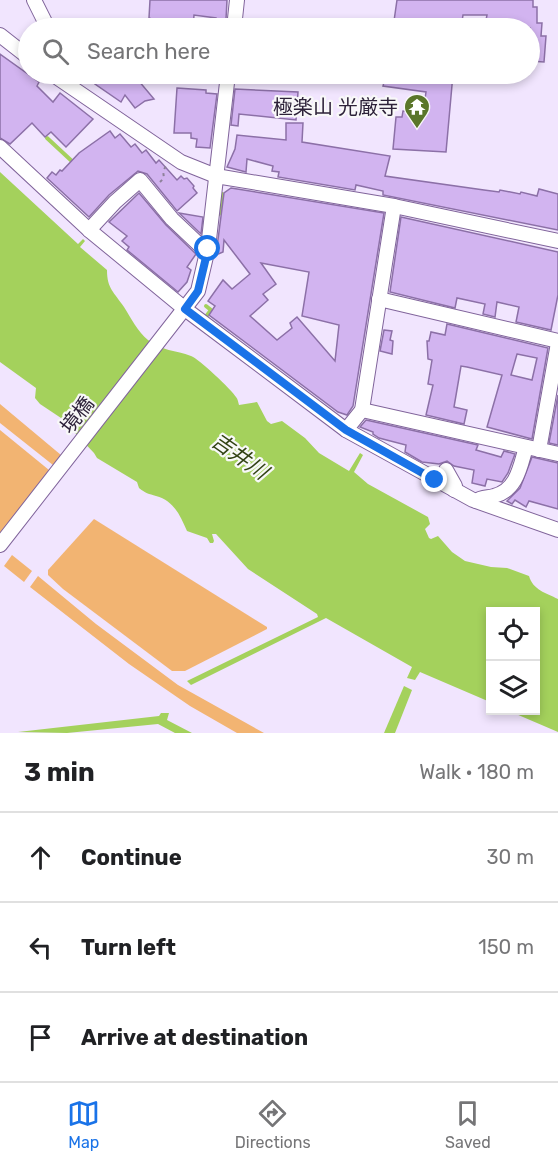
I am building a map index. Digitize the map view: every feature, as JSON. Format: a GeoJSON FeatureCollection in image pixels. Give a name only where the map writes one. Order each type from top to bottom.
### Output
{"type":"FeatureCollection","features":[{"type":"Feature","properties":{"kind":"street"},"geometry":{"type":"LineString","coordinates":[[34,0],[43,18]]}},
{"type":"Feature","properties":{"kind":"street"},"geometry":{"type":"LineString","coordinates":[[235,18],[237,0]]}},
{"type":"Feature","properties":{"kind":"street"},"geometry":{"type":"LineString","coordinates":[[0,35],[18,49]]}},
{"type":"Feature","properties":{"kind":"street"},"geometry":{"type":"LineString","coordinates":[[70,84],[182,162],[216,176],[394,206],[558,241]]}},
{"type":"Feature","properties":{"kind":"street","name":"境橋"},"geometry":{"type":"LineString","coordinates":[[0,545],[198,291],[207,252],[227,84]]}},
{"type":"Feature","properties":{"kind":"street"},"geometry":{"type":"LineString","coordinates":[[0,147],[89,230],[185,309],[346,430],[477,501],[558,531]]}},
{"type":"Feature","properties":{"kind":"street"},"geometry":{"type":"LineString","coordinates":[[89,230],[140,180],[172,219],[207,252]]}},
{"type":"Feature","properties":{"kind":"street"},"geometry":{"type":"LineString","coordinates":[[346,430],[362,410],[394,206]]}},
{"type":"Feature","properties":{"kind":"street"},"geometry":{"type":"LineString","coordinates":[[379,299],[558,342],[532,448],[511,486],[497,495],[480,498],[477,501]]}},
{"type":"Feature","properties":{"kind":"street"},"geometry":{"type":"LineString","coordinates":[[362,410],[558,454]]}},
{"type":"Feature","properties":{"kind":"street"},"geometry":{"type":"LineString","coordinates":[[446,470],[455,486],[454,490]]}},
{"type":"Feature","properties":{"kind":"path"},"geometry":{"type":"LineString","coordinates":[[149,191],[164,178],[163,171],[173,156]]}},
{"type":"Feature","properties":{"kind":"shaded area"},"geometry":{"type":"Polygon","coordinates":[[[0,404],[61,455],[53,465],[0,423],[0,404]]]}},
{"type":"Feature","properties":{"kind":"shaded area"},"geometry":{"type":"Polygon","coordinates":[[[0,430],[49,470],[0,534],[0,430]]]}},
{"type":"Feature","properties":{"kind":"shaded area"},"geometry":{"type":"Polygon","coordinates":[[[94,519],[267,629],[185,671],[172,671],[63,589],[48,575],[48,570],[94,519]]]}},
{"type":"Feature","properties":{"kind":"shaded area"},"geometry":{"type":"Polygon","coordinates":[[[12,555],[32,571],[24,582],[4,566],[12,555]]]}},
{"type":"Feature","properties":{"kind":"shaded area"},"geometry":{"type":"Polygon","coordinates":[[[38,576],[96,624],[178,685],[264,733],[237,733],[190,706],[129,664],[30,587],[38,576]]]}},
{"type":"Feature","properties":{"kind":"water","name":"吉井川"},"geometry":{"type":"Polygon","coordinates":[[[0,172],[78,244],[83,239],[85,241],[80,247],[107,270],[108,282],[112,290],[144,337],[158,346],[195,358],[228,388],[237,398],[239,405],[257,402],[271,424],[282,421],[305,438],[319,453],[349,471],[360,453],[363,455],[354,472],[368,484],[428,517],[430,524],[425,529],[429,538],[438,536],[452,552],[465,561],[507,568],[529,576],[537,588],[558,599],[558,732],[518,715],[540,715],[540,607],[486,607],[486,700],[420,672],[415,680],[407,678],[412,667],[326,618],[191,685],[187,681],[318,617],[317,614],[248,569],[216,534],[212,534],[214,541],[210,543],[207,538],[187,531],[172,505],[162,498],[143,491],[137,482],[97,458],[70,424],[40,404],[35,398],[36,388],[0,362],[0,172]]]}},
{"type":"Feature","properties":{"kind":"water"},"geometry":{"type":"Polygon","coordinates":[[[404,686],[412,690],[395,733],[384,733],[404,686]]]}},
{"type":"Feature","properties":{"kind":"water"},"geometry":{"type":"Polygon","coordinates":[[[161,713],[169,713],[167,720],[192,733],[175,733],[158,724],[67,733],[18,732],[159,716],[161,713]]]}},
{"type":"Feature","properties":{"kind":"building"},"geometry":{"type":"Polygon","coordinates":[[[150,0],[227,0],[226,18],[194,15],[194,18],[149,18],[150,0]]]}},
{"type":"Feature","properties":{"kind":"building"},"geometry":{"type":"Polygon","coordinates":[[[397,0],[533,0],[533,7],[537,7],[537,18],[486,18],[487,15],[463,15],[463,18],[394,18],[397,0]]]}},
{"type":"Feature","properties":{"kind":"building"},"geometry":{"type":"Polygon","coordinates":[[[540,23],[542,23],[541,36],[546,36],[544,62],[540,62],[540,23]]]}},
{"type":"Feature","properties":{"kind":"building"},"geometry":{"type":"Polygon","coordinates":[[[0,54],[18,67],[18,84],[38,84],[37,86],[53,102],[60,93],[93,119],[66,147],[51,132],[45,137],[32,123],[10,144],[0,138],[0,54]]]}},
{"type":"Feature","properties":{"kind":"building"},"geometry":{"type":"Polygon","coordinates":[[[95,84],[141,84],[154,99],[145,101],[135,108],[125,95],[121,102],[95,84]]]}},
{"type":"Feature","properties":{"kind":"building"},"geometry":{"type":"Polygon","coordinates":[[[384,84],[452,84],[446,152],[393,149],[396,117],[402,117],[403,111],[423,113],[426,92],[383,86],[384,84]]]}},
{"type":"Feature","properties":{"kind":"building"},"geometry":{"type":"Polygon","coordinates":[[[177,88],[206,90],[206,93],[217,94],[210,148],[196,147],[197,139],[191,138],[191,133],[174,133],[177,88]]]}},
{"type":"Feature","properties":{"kind":"building"},"geometry":{"type":"Polygon","coordinates":[[[235,89],[298,92],[296,120],[239,114],[238,126],[231,125],[235,89]]]}},
{"type":"Feature","properties":{"kind":"building"},"geometry":{"type":"Polygon","coordinates":[[[286,123],[303,123],[302,142],[390,156],[385,176],[499,192],[500,190],[520,194],[521,192],[537,196],[539,189],[558,194],[558,230],[383,195],[383,191],[356,185],[355,190],[278,177],[279,172],[272,171],[273,166],[247,159],[246,172],[227,167],[235,149],[237,135],[286,140],[286,123]]]}},
{"type":"Feature","properties":{"kind":"building"},"geometry":{"type":"Polygon","coordinates":[[[110,131],[115,138],[120,134],[131,147],[135,144],[142,153],[146,150],[156,163],[159,160],[177,180],[181,176],[184,179],[187,178],[197,193],[177,211],[147,174],[138,171],[109,195],[89,217],[47,178],[52,172],[56,175],[60,170],[62,171],[79,153],[110,131]]]}},
{"type":"Feature","properties":{"kind":"building"},"geometry":{"type":"Polygon","coordinates":[[[231,188],[384,213],[353,406],[347,415],[338,412],[209,315],[215,306],[208,301],[223,280],[232,289],[250,274],[224,240],[223,252],[216,255],[224,193],[231,188]],[[261,263],[276,284],[263,294],[268,300],[250,316],[277,340],[292,328],[290,323],[297,317],[335,361],[339,325],[302,316],[309,272],[261,263]]]}},
{"type":"Feature","properties":{"kind":"building"},"geometry":{"type":"Polygon","coordinates":[[[139,193],[166,225],[196,254],[187,267],[191,270],[187,282],[178,292],[127,250],[129,247],[122,241],[127,236],[109,222],[139,193]]]}},
{"type":"Feature","properties":{"kind":"building"},"geometry":{"type":"Polygon","coordinates":[[[179,213],[203,217],[201,234],[179,213]]]}},
{"type":"Feature","properties":{"kind":"building"},"geometry":{"type":"Polygon","coordinates":[[[401,217],[558,252],[558,295],[551,330],[516,322],[519,307],[497,302],[495,317],[483,314],[485,304],[457,298],[455,308],[390,292],[401,217]]]}},
{"type":"Feature","properties":{"kind":"building"},"geometry":{"type":"Polygon","coordinates":[[[447,324],[548,348],[532,439],[487,427],[502,375],[467,367],[461,366],[454,407],[467,410],[464,424],[426,415],[433,385],[428,384],[432,360],[428,359],[427,341],[429,341],[431,332],[445,335],[447,324]],[[517,354],[511,375],[532,380],[537,358],[517,354]]]}},
{"type":"Feature","properties":{"kind":"building"},"geometry":{"type":"Polygon","coordinates":[[[384,330],[392,331],[390,340],[393,341],[392,354],[380,351],[384,330]]]}},
{"type":"Feature","properties":{"kind":"building"},"geometry":{"type":"Polygon","coordinates":[[[558,395],[558,445],[549,443],[558,395]]]}},
{"type":"Feature","properties":{"kind":"building"},"geometry":{"type":"Polygon","coordinates":[[[366,420],[478,445],[476,450],[501,457],[504,451],[515,454],[502,482],[487,479],[485,486],[472,483],[474,470],[454,466],[447,461],[439,464],[422,462],[405,452],[406,445],[379,438],[373,432],[360,427],[366,420]]]}},
{"type":"Feature","properties":{"kind":"building"},"geometry":{"type":"Polygon","coordinates":[[[532,457],[558,463],[558,509],[529,501],[526,507],[515,500],[512,504],[507,501],[520,488],[532,457]]]}},
{"type":"Feature","properties":{"kind":"waterway"},"geometry":{"type":"LineString","coordinates":[[47,138],[75,164]]}},
{"type":"Feature","properties":{"kind":"waterway"},"geometry":{"type":"LineString","coordinates":[[219,214],[222,194]]}},
{"type":"Feature","properties":{"kind":"waterway"},"geometry":{"type":"LineString","coordinates":[[205,318],[211,310],[206,306]]}},
{"type":"Feature","properties":{"kind":"place","name":"極楽山 光厳寺"},"geometry":{"type":"Point","coordinates":[417,130]}},
{"type":"Feature","properties":{"kind":"route"},"geometry":{"type":"LineString","coordinates":[[208,249],[198,291],[185,309],[346,430],[435,480]]}}]}
